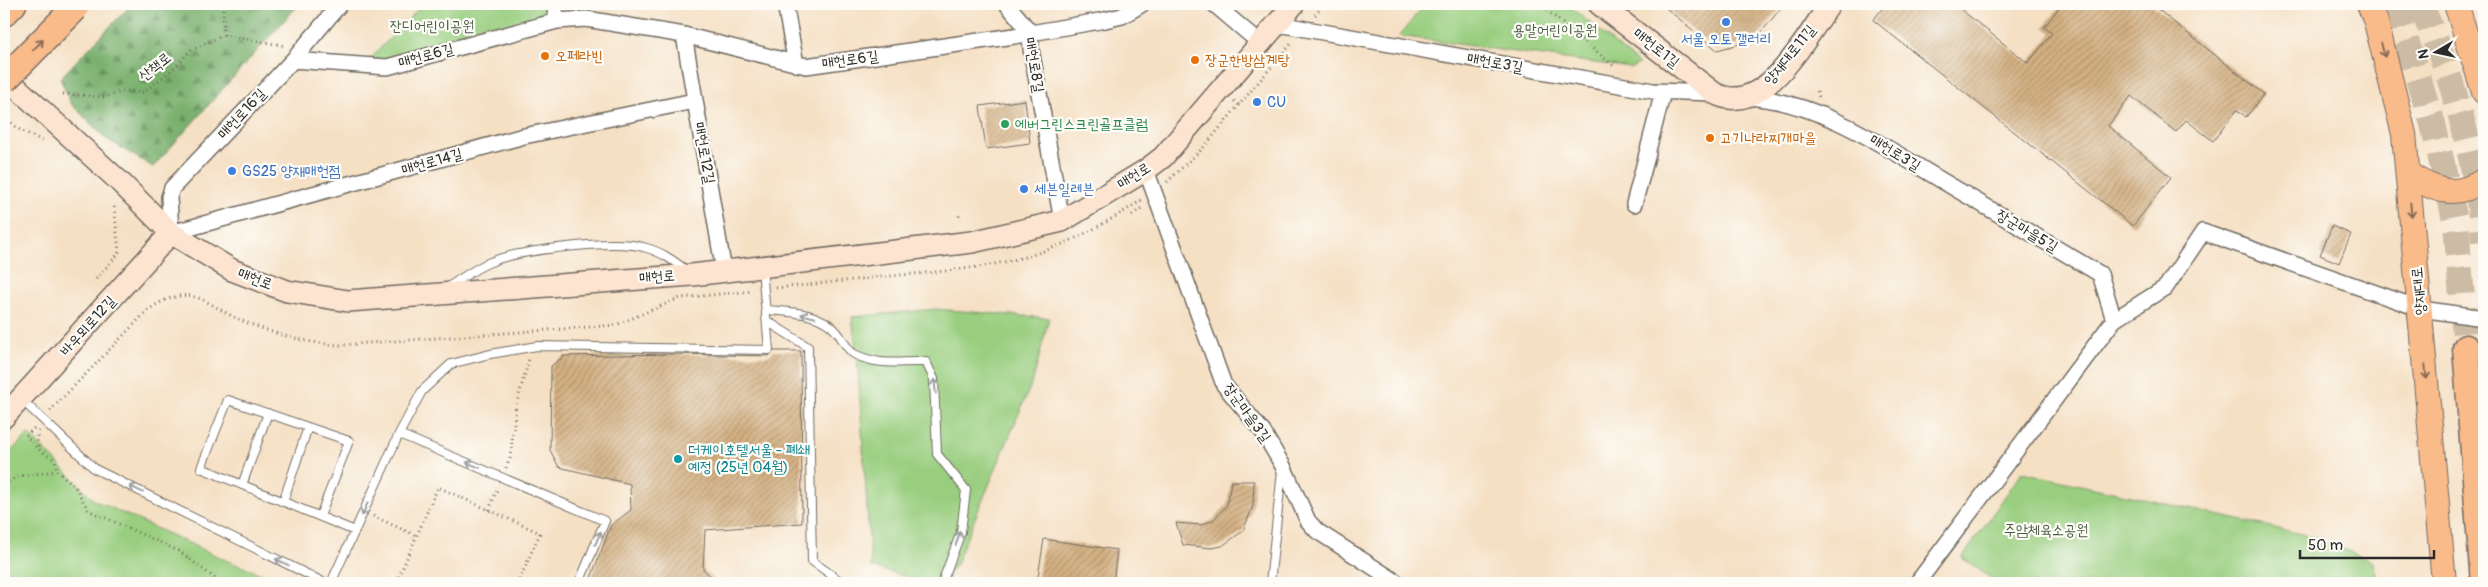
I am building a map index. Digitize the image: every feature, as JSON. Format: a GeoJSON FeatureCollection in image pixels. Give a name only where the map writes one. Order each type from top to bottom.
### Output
{"type":"FeatureCollection","features":[{"type":"Feature","properties":{"kind":"highway"},"geometry":{"type":"LineString","coordinates":[[4,13],[13,4]]}},
{"type":"Feature","properties":{"kind":"highway"},"geometry":{"type":"LineString","coordinates":[[4,80],[76,6]]}},
{"type":"Feature","properties":{"kind":"highway"},"geometry":{"type":"LineString","coordinates":[[2466,348],[2484,583]]}},
{"type":"Feature","properties":{"kind":"main road","name":"매헌로"},"geometry":{"type":"LineString","coordinates":[[4,76],[119,181],[171,233],[232,270],[287,291],[348,300],[724,272],[972,242],[1062,221],[1146,170],[1163,157],[1294,4]]}},
{"type":"Feature","properties":{"kind":"main road","name":"매헌로1길"},"geometry":{"type":"LineString","coordinates":[[1599,4],[1714,93]]}},
{"type":"Feature","properties":{"kind":"main road","name":"양재대로11길"},"geometry":{"type":"LineString","coordinates":[[1748,97],[1760,91],[1780,72],[1830,4]]}},
{"type":"Feature","properties":{"kind":"main road","name":"양재대로"},"geometry":{"type":"LineString","coordinates":[[2369,4],[2376,22],[2404,134],[2444,583]]}},
{"type":"Feature","properties":{"kind":"main road"},"geometry":{"type":"LineString","coordinates":[[2456,4],[2484,92]]}},
{"type":"Feature","properties":{"kind":"main road"},"geometry":{"type":"LineString","coordinates":[[1714,93],[1732,99],[1748,97]]}},
{"type":"Feature","properties":{"kind":"main road"},"geometry":{"type":"LineString","coordinates":[[2408,174],[2429,188],[2455,192],[2471,189],[2484,180]]}},
{"type":"Feature","properties":{"kind":"main road","name":"바우뫼로12길"},"geometry":{"type":"LineString","coordinates":[[4,417],[171,233]]}},
{"type":"Feature","properties":{"kind":"street","name":"매헌로16길"},"geometry":{"type":"LineString","coordinates":[[171,233],[169,197],[172,188],[292,60],[302,46],[340,4]]}},
{"type":"Feature","properties":{"kind":"street"},"geometry":{"type":"LineString","coordinates":[[554,4],[557,21]]}},
{"type":"Feature","properties":{"kind":"street"},"geometry":{"type":"LineString","coordinates":[[785,4],[796,64]]}},
{"type":"Feature","properties":{"kind":"street","name":"매헌로8길"},"geometry":{"type":"LineString","coordinates":[[1007,4],[1030,32],[1030,48],[1062,221]]}},
{"type":"Feature","properties":{"kind":"street","name":"매헌로6길"},"geometry":{"type":"LineString","coordinates":[[292,60],[387,67],[557,21],[586,19],[684,35],[806,66],[1122,16],[1142,4]]}},
{"type":"Feature","properties":{"kind":"street"},"geometry":{"type":"LineString","coordinates":[[1214,4],[1261,44]]}},
{"type":"Feature","properties":{"kind":"street","name":"매헌로3길"},"geometry":{"type":"LineString","coordinates":[[1278,24],[1663,92],[1714,93]]}},
{"type":"Feature","properties":{"kind":"street","name":"매헌로12길"},"geometry":{"type":"LineString","coordinates":[[684,35],[724,272]]}},
{"type":"Feature","properties":{"kind":"street"},"geometry":{"type":"LineString","coordinates":[[1634,204],[1663,92]]}},
{"type":"Feature","properties":{"kind":"street","name":"매헌로3길"},"geometry":{"type":"LineString","coordinates":[[1748,97],[1767,99],[1811,112],[1865,135],[1954,188]]}},
{"type":"Feature","properties":{"kind":"street","name":"매헌로14길"},"geometry":{"type":"LineString","coordinates":[[171,233],[524,136],[694,101]]}},
{"type":"Feature","properties":{"kind":"street","name":"장군마을3길"},"geometry":{"type":"LineString","coordinates":[[1146,170],[1224,385],[1263,432],[1283,466],[1308,521],[1316,530],[1398,583]]}},
{"type":"Feature","properties":{"kind":"street","name":"장군마을5길"},"geometry":{"type":"LineString","coordinates":[[1954,188],[2100,274],[2114,320]]}},
{"type":"Feature","properties":{"kind":"street"},"geometry":{"type":"LineString","coordinates":[[1917,583],[2114,320],[2166,287],[2203,232],[2421,309],[2484,318]]}},
{"type":"Feature","properties":{"kind":"lane"},"geometry":{"type":"LineString","coordinates":[[438,293],[489,262],[545,251],[612,243],[643,247],[668,256],[692,275]]}},
{"type":"Feature","properties":{"kind":"lane"},"geometry":{"type":"LineString","coordinates":[[331,583],[399,434],[422,391],[451,364],[537,346],[769,350],[762,267]]}},
{"type":"Feature","properties":{"kind":"lane"},"geometry":{"type":"LineString","coordinates":[[766,310],[792,312],[826,321],[851,352],[865,358],[885,364],[903,361],[926,362],[934,379],[937,454],[966,490],[961,532],[942,583]]}},
{"type":"Feature","properties":{"kind":"lane"},"geometry":{"type":"LineString","coordinates":[[767,321],[808,347],[812,561],[843,583]]}},
{"type":"Feature","properties":{"kind":"lane"},"geometry":{"type":"LineString","coordinates":[[21,398],[95,469],[325,583]]}},
{"type":"Feature","properties":{"kind":"lane"},"geometry":{"type":"LineString","coordinates":[[320,516],[349,441],[228,400],[201,468],[355,531]]}},
{"type":"Feature","properties":{"kind":"lane"},"geometry":{"type":"LineString","coordinates":[[242,485],[268,414]]}},
{"type":"Feature","properties":{"kind":"lane"},"geometry":{"type":"LineString","coordinates":[[283,502],[308,427]]}},
{"type":"Feature","properties":{"kind":"lane"},"geometry":{"type":"LineString","coordinates":[[399,434],[605,522],[579,583]]}},
{"type":"Feature","properties":{"kind":"lane"},"geometry":{"type":"LineString","coordinates":[[1270,583],[1283,466]]}},
{"type":"Feature","properties":{"kind":"lane"},"geometry":{"type":"LineString","coordinates":[[1150,583],[1155,583]]}},
{"type":"Feature","properties":{"kind":"path"},"geometry":{"type":"LineString","coordinates":[[227,4],[223,10],[224,35],[286,46],[302,46]]}},
{"type":"Feature","properties":{"kind":"path"},"geometry":{"type":"LineString","coordinates":[[1228,96],[1239,105],[1324,4]]}},
{"type":"Feature","properties":{"kind":"path"},"geometry":{"type":"LineString","coordinates":[[1539,4],[1618,70]]}},
{"type":"Feature","properties":{"kind":"path","name":"산책로"},"geometry":{"type":"LineString","coordinates":[[63,94],[105,97],[125,92],[144,92],[173,69],[191,50],[224,35]]}},
{"type":"Feature","properties":{"kind":"path"},"geometry":{"type":"LineString","coordinates":[[1818,91],[1822,101]]}},
{"type":"Feature","properties":{"kind":"path"},"geometry":{"type":"LineString","coordinates":[[4,116],[18,129],[49,145]]}},
{"type":"Feature","properties":{"kind":"path"},"geometry":{"type":"LineString","coordinates":[[96,279],[119,253],[115,205],[108,198]]}},
{"type":"Feature","properties":{"kind":"path"},"geometry":{"type":"LineString","coordinates":[[1132,215],[1145,206]]}},
{"type":"Feature","properties":{"kind":"path"},"geometry":{"type":"LineString","coordinates":[[959,215],[960,220]]}},
{"type":"Feature","properties":{"kind":"path"},"geometry":{"type":"LineString","coordinates":[[488,510],[510,459],[516,406],[530,357],[537,346]]}},
{"type":"Feature","properties":{"kind":"path"},"geometry":{"type":"LineString","coordinates":[[41,429],[36,435],[38,449],[55,460],[57,471],[74,485],[88,510],[179,551],[221,583]]}},
{"type":"Feature","properties":{"kind":"path"},"geometry":{"type":"LineString","coordinates":[[4,484],[19,476],[57,471]]}},
{"type":"Feature","properties":{"kind":"path"},"geometry":{"type":"LineString","coordinates":[[402,583],[397,581],[438,487],[540,533],[518,583]]}},
{"type":"Feature","properties":{"kind":"path"},"geometry":{"type":"LineString","coordinates":[[364,512],[417,536]]}},
{"type":"Feature","properties":{"kind":"green space"},"geometry":{"type":"Polygon","coordinates":[[[132,4],[299,4],[153,167],[105,138],[71,104],[60,78],[132,4]]]}},
{"type":"Feature","properties":{"kind":"green space","name":"잔디어린이공원"},"geometry":{"type":"Polygon","coordinates":[[[423,4],[550,4],[552,13],[388,60],[368,61],[423,4]]]}},
{"type":"Feature","properties":{"kind":"green space","name":"용말어린이공원"},"geometry":{"type":"Polygon","coordinates":[[[1425,4],[1567,4],[1639,64],[1631,68],[1399,36],[1425,4]]]}},
{"type":"Feature","properties":{"kind":"green space"},"geometry":{"type":"Polygon","coordinates":[[[936,309],[1049,318],[1033,380],[955,566],[939,583],[931,583],[871,567],[857,356],[852,317],[936,309]]]}},
{"type":"Feature","properties":{"kind":"green space"},"geometry":{"type":"Polygon","coordinates":[[[29,434],[94,500],[230,562],[285,583],[4,583],[4,458],[29,434]]]}},
{"type":"Feature","properties":{"kind":"green space","name":"주암체육소공원"},"geometry":{"type":"Polygon","coordinates":[[[2022,472],[2302,534],[2372,560],[2379,583],[1998,583],[1962,558],[2022,472]]]}},
{"type":"Feature","properties":{"kind":"building","name":"서울 오토 갤러리"},"geometry":{"type":"Polygon","coordinates":[[[1661,4],[1784,4],[1755,40],[1717,50],[1661,4]]]}},
{"type":"Feature","properties":{"kind":"building"},"geometry":{"type":"Polygon","coordinates":[[[1886,4],[1954,4],[2028,63],[2052,33],[2044,27],[2062,4],[2151,4],[2264,94],[2246,117],[2237,110],[2213,141],[2186,120],[2176,132],[2131,96],[2108,126],[2171,177],[2133,226],[1873,20],[1886,4]]]}},
{"type":"Feature","properties":{"kind":"building","name":"에버그린스크린골프클럼"},"geometry":{"type":"Polygon","coordinates":[[[1025,100],[1030,143],[986,149],[980,106],[1025,100]]]}},
{"type":"Feature","properties":{"kind":"building"},"geometry":{"type":"Polygon","coordinates":[[[2332,226],[2351,234],[2339,263],[2320,255],[2332,226]]]}},
{"type":"Feature","properties":{"kind":"building","name":"더케이호텔서울 - 폐쇄 예정 (25년 04월)"},"geometry":{"type":"Polygon","coordinates":[[[774,351],[801,351],[802,523],[705,530],[703,569],[718,583],[589,583],[611,525],[631,510],[630,484],[559,467],[550,450],[551,366],[564,356],[670,354],[769,356],[774,351]]]}},
{"type":"Feature","properties":{"kind":"building"},"geometry":{"type":"Polygon","coordinates":[[[1231,481],[1254,481],[1253,506],[1243,531],[1222,546],[1211,548],[1183,545],[1176,523],[1201,525],[1213,520],[1227,505],[1231,481]]]}},
{"type":"Feature","properties":{"kind":"building"},"geometry":{"type":"Polygon","coordinates":[[[1044,539],[1117,550],[1113,583],[1037,583],[1044,539]]]}},
{"type":"Feature","properties":{"kind":"tunnel"},"geometry":{"type":"LineString","coordinates":[[2394,4],[2433,124],[2456,224],[2466,348]]}},
{"type":"Feature","properties":{"kind":"tunnel"},"geometry":{"type":"LineString","coordinates":[[2420,4],[2443,61],[2462,120],[2475,180],[2484,241]]}},
{"type":"Feature","properties":{"kind":"place","name":"서울 오토 갤러리"},"geometry":{"type":"Point","coordinates":[1726,22]}},
{"type":"Feature","properties":{"kind":"place","name":"오페라빈"},"geometry":{"type":"Point","coordinates":[545,56]}},
{"type":"Feature","properties":{"kind":"place","name":"장군한방삼계탕"},"geometry":{"type":"Point","coordinates":[1195,60]}},
{"type":"Feature","properties":{"kind":"place","name":"CU"},"geometry":{"type":"Point","coordinates":[1257,102]}},
{"type":"Feature","properties":{"kind":"place","name":"에버그린스크린골프클럼"},"geometry":{"type":"Point","coordinates":[1005,124]}},
{"type":"Feature","properties":{"kind":"place","name":"고기나라찌개마을"},"geometry":{"type":"Point","coordinates":[1710,138]}},
{"type":"Feature","properties":{"kind":"place","name":"GS25 양재매헌점"},"geometry":{"type":"Point","coordinates":[232,171]}},
{"type":"Feature","properties":{"kind":"place","name":"세븐일레븐"},"geometry":{"type":"Point","coordinates":[1024,189]}},
{"type":"Feature","properties":{"kind":"place","name":"더케이호텔서울 - 폐쇄 예정 (25년 04월)"},"geometry":{"type":"Point","coordinates":[678,459]}}]}
